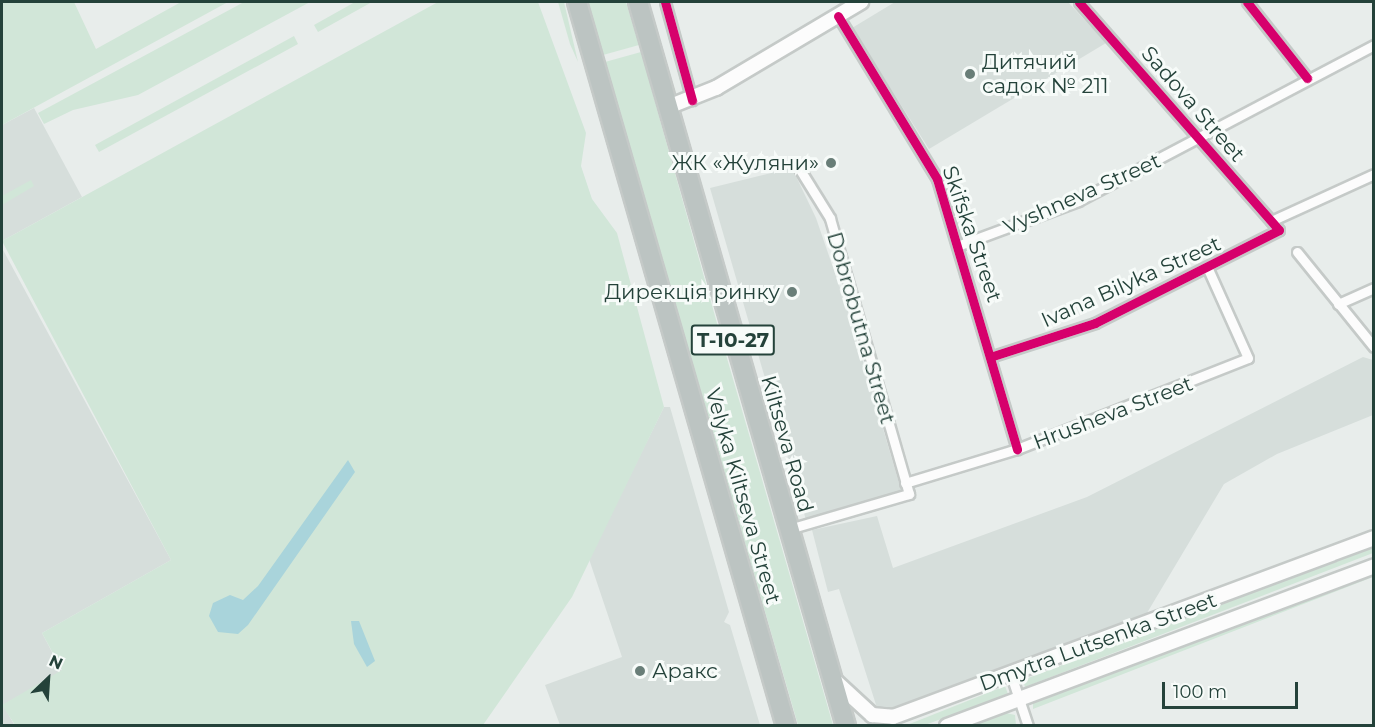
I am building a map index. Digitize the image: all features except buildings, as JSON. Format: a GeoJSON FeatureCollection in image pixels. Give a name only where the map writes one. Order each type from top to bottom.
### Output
{"type":"FeatureCollection","features":[{"type":"Feature","properties":{"kind":"highway","name":"Velyka Kiltseva Street"},"geometry":{"type":"LineString","coordinates":[[577,2],[786,726]]}},
{"type":"Feature","properties":{"kind":"highway","name":"Kiltseva Road"},"geometry":{"type":"LineString","coordinates":[[638,2],[846,726]]}},
{"type":"Feature","properties":{"kind":"main road"},"geometry":{"type":"LineString","coordinates":[[668,106],[692,100],[861,2]]}},
{"type":"Feature","properties":{"kind":"main road","name":"Dmytra Lutsenka Street"},"geometry":{"type":"LineString","coordinates":[[832,677],[862,708],[883,718],[1011,675],[1374,538]]}},
{"type":"Feature","properties":{"kind":"main road","name":"Dmytra Lutsenka Street"},"geometry":{"type":"LineString","coordinates":[[947,726],[1374,566]]}},
{"type":"Feature","properties":{"kind":"street"},"geometry":{"type":"LineString","coordinates":[[665,2],[692,100]]}},
{"type":"Feature","properties":{"kind":"street","name":"Sadova Street"},"geometry":{"type":"LineString","coordinates":[[1079,2],[1280,230]]}},
{"type":"Feature","properties":{"kind":"street"},"geometry":{"type":"LineString","coordinates":[[1247,2],[1307,78]]}},
{"type":"Feature","properties":{"kind":"street","name":"Skifska Street"},"geometry":{"type":"LineString","coordinates":[[838,16],[938,179],[993,356],[1017,449]]}},
{"type":"Feature","properties":{"kind":"street","name":"Vyshneva Street"},"geometry":{"type":"LineString","coordinates":[[960,245],[1078,201],[1202,139],[1307,78],[1374,45]]}},
{"type":"Feature","properties":{"kind":"street","name":"Dobrobutna Street"},"geometry":{"type":"LineString","coordinates":[[789,529],[909,494],[830,218],[799,168]]}},
{"type":"Feature","properties":{"kind":"street"},"geometry":{"type":"LineString","coordinates":[[1271,221],[1374,174]]}},
{"type":"Feature","properties":{"kind":"street","name":"Ivana Bilyka Street"},"geometry":{"type":"LineString","coordinates":[[993,356],[1095,323],[1208,269],[1280,230]]}},
{"type":"Feature","properties":{"kind":"street"},"geometry":{"type":"LineString","coordinates":[[1297,252],[1374,346]]}},
{"type":"Feature","properties":{"kind":"street","name":"Ivana Bilyka Street"},"geometry":{"type":"LineString","coordinates":[[1208,269],[1248,358]]}},
{"type":"Feature","properties":{"kind":"street"},"geometry":{"type":"LineString","coordinates":[[1338,304],[1374,288]]}},
{"type":"Feature","properties":{"kind":"street","name":"Hrusheva Street"},"geometry":{"type":"LineString","coordinates":[[905,483],[1017,449],[1248,358]]}},
{"type":"Feature","properties":{"kind":"street"},"geometry":{"type":"LineString","coordinates":[[1011,675],[1028,726]]}},
{"type":"Feature","properties":{"kind":"shaded area","name":"Дитячий садок № 211"},"geometry":{"type":"Polygon","coordinates":[[[895,2],[1068,2],[1106,43],[929,149],[852,28],[895,2]]]}},
{"type":"Feature","properties":{"kind":"shaded area"},"geometry":{"type":"Polygon","coordinates":[[[34,108],[82,197],[2,241],[2,125],[34,108]]]}},
{"type":"Feature","properties":{"kind":"shaded area"},"geometry":{"type":"Polygon","coordinates":[[[792,168],[816,218],[850,317],[902,493],[806,520],[710,188],[792,168]]]}},
{"type":"Feature","properties":{"kind":"shaded area"},"geometry":{"type":"Polygon","coordinates":[[[2,248],[171,560],[42,633],[62,671],[3,705],[15,726],[2,725],[2,248]]]}},
{"type":"Feature","properties":{"kind":"shaded area"},"geometry":{"type":"Polygon","coordinates":[[[1363,357],[1373,360],[1373,415],[1277,454],[1224,484],[1144,618],[887,714],[878,711],[839,589],[828,592],[812,530],[877,516],[893,568],[1087,497],[1363,357]]]}},
{"type":"Feature","properties":{"kind":"shaded area"},"geometry":{"type":"Polygon","coordinates":[[[664,407],[670,407],[729,612],[724,622],[730,625],[760,725],[560,725],[545,685],[622,657],[589,559],[664,407]]]}},
{"type":"Feature","properties":{"kind":"green space"},"geometry":{"type":"Polygon","coordinates":[[[2,2],[74,2],[96,49],[181,2],[228,2],[2,125],[2,2]]]}},
{"type":"Feature","properties":{"kind":"green space"},"geometry":{"type":"Polygon","coordinates":[[[244,2],[310,2],[138,95],[73,110],[44,124],[38,113],[244,2]]]}},
{"type":"Feature","properties":{"kind":"green space"},"geometry":{"type":"Polygon","coordinates":[[[355,2],[372,2],[318,32],[314,25],[355,2]]]}},
{"type":"Feature","properties":{"kind":"green space"},"geometry":{"type":"Polygon","coordinates":[[[438,2],[538,2],[586,133],[581,166],[592,199],[617,233],[664,407],[572,597],[483,725],[15,725],[2,705],[62,670],[42,633],[171,560],[2,241],[438,2]]]}},
{"type":"Feature","properties":{"kind":"green space"},"geometry":{"type":"Polygon","coordinates":[[[558,2],[564,2],[578,62],[570,44],[558,2]]]}},
{"type":"Feature","properties":{"kind":"green space"},"geometry":{"type":"Polygon","coordinates":[[[588,2],[626,2],[639,45],[603,55],[588,2]]]}},
{"type":"Feature","properties":{"kind":"green space"},"geometry":{"type":"Polygon","coordinates":[[[294,36],[298,44],[99,152],[95,145],[294,36]]]}},
{"type":"Feature","properties":{"kind":"green space"},"geometry":{"type":"Polygon","coordinates":[[[641,52],[833,725],[798,725],[605,62],[641,52]]]}},
{"type":"Feature","properties":{"kind":"green space"},"geometry":{"type":"Polygon","coordinates":[[[31,180],[34,186],[2,205],[2,196],[31,180]]]}},
{"type":"Feature","properties":{"kind":"green space"},"geometry":{"type":"Polygon","coordinates":[[[1373,546],[1373,553],[1025,687],[1023,680],[1373,546]]]}},
{"type":"Feature","properties":{"kind":"green space"},"geometry":{"type":"Polygon","coordinates":[[[1373,571],[1373,577],[1033,709],[1033,701],[1373,571]]]}},
{"type":"Feature","properties":{"kind":"green space"},"geometry":{"type":"Polygon","coordinates":[[[1005,686],[1008,694],[925,725],[907,725],[1005,686]]]}},
{"type":"Feature","properties":{"kind":"green space"},"geometry":{"type":"Polygon","coordinates":[[[1006,713],[1015,715],[1016,725],[974,725],[1006,713]]]}},
{"type":"Feature","properties":{"kind":"water"},"geometry":{"type":"Polygon","coordinates":[[[348,460],[355,472],[248,625],[238,634],[218,632],[209,616],[213,603],[230,595],[243,600],[258,586],[348,460]]]}},
{"type":"Feature","properties":{"kind":"water"},"geometry":{"type":"Polygon","coordinates":[[[351,621],[359,621],[375,661],[367,667],[354,644],[351,621]]]}},
{"type":"Feature","properties":{"kind":"cycle path"},"geometry":{"type":"LineString","coordinates":[[665,2],[692,100]]}},
{"type":"Feature","properties":{"kind":"cycle path"},"geometry":{"type":"LineString","coordinates":[[993,356],[1095,323],[1279,230],[1079,2]]}},
{"type":"Feature","properties":{"kind":"cycle path"},"geometry":{"type":"LineString","coordinates":[[1247,2],[1307,78]]}},
{"type":"Feature","properties":{"kind":"cycle path"},"geometry":{"type":"LineString","coordinates":[[838,16],[937,179],[1017,449]]}},
{"type":"Feature","properties":{"kind":"place","name":"Дитячий садок № 211"},"geometry":{"type":"Point","coordinates":[970,74]}},
{"type":"Feature","properties":{"kind":"place","name":"ЖК «Жуляни»"},"geometry":{"type":"Point","coordinates":[831,163]}},
{"type":"Feature","properties":{"kind":"place","name":"Дирекція ринку"},"geometry":{"type":"Point","coordinates":[792,292]}},
{"type":"Feature","properties":{"kind":"place","name":"Аракс"},"geometry":{"type":"Point","coordinates":[640,671]}}]}
